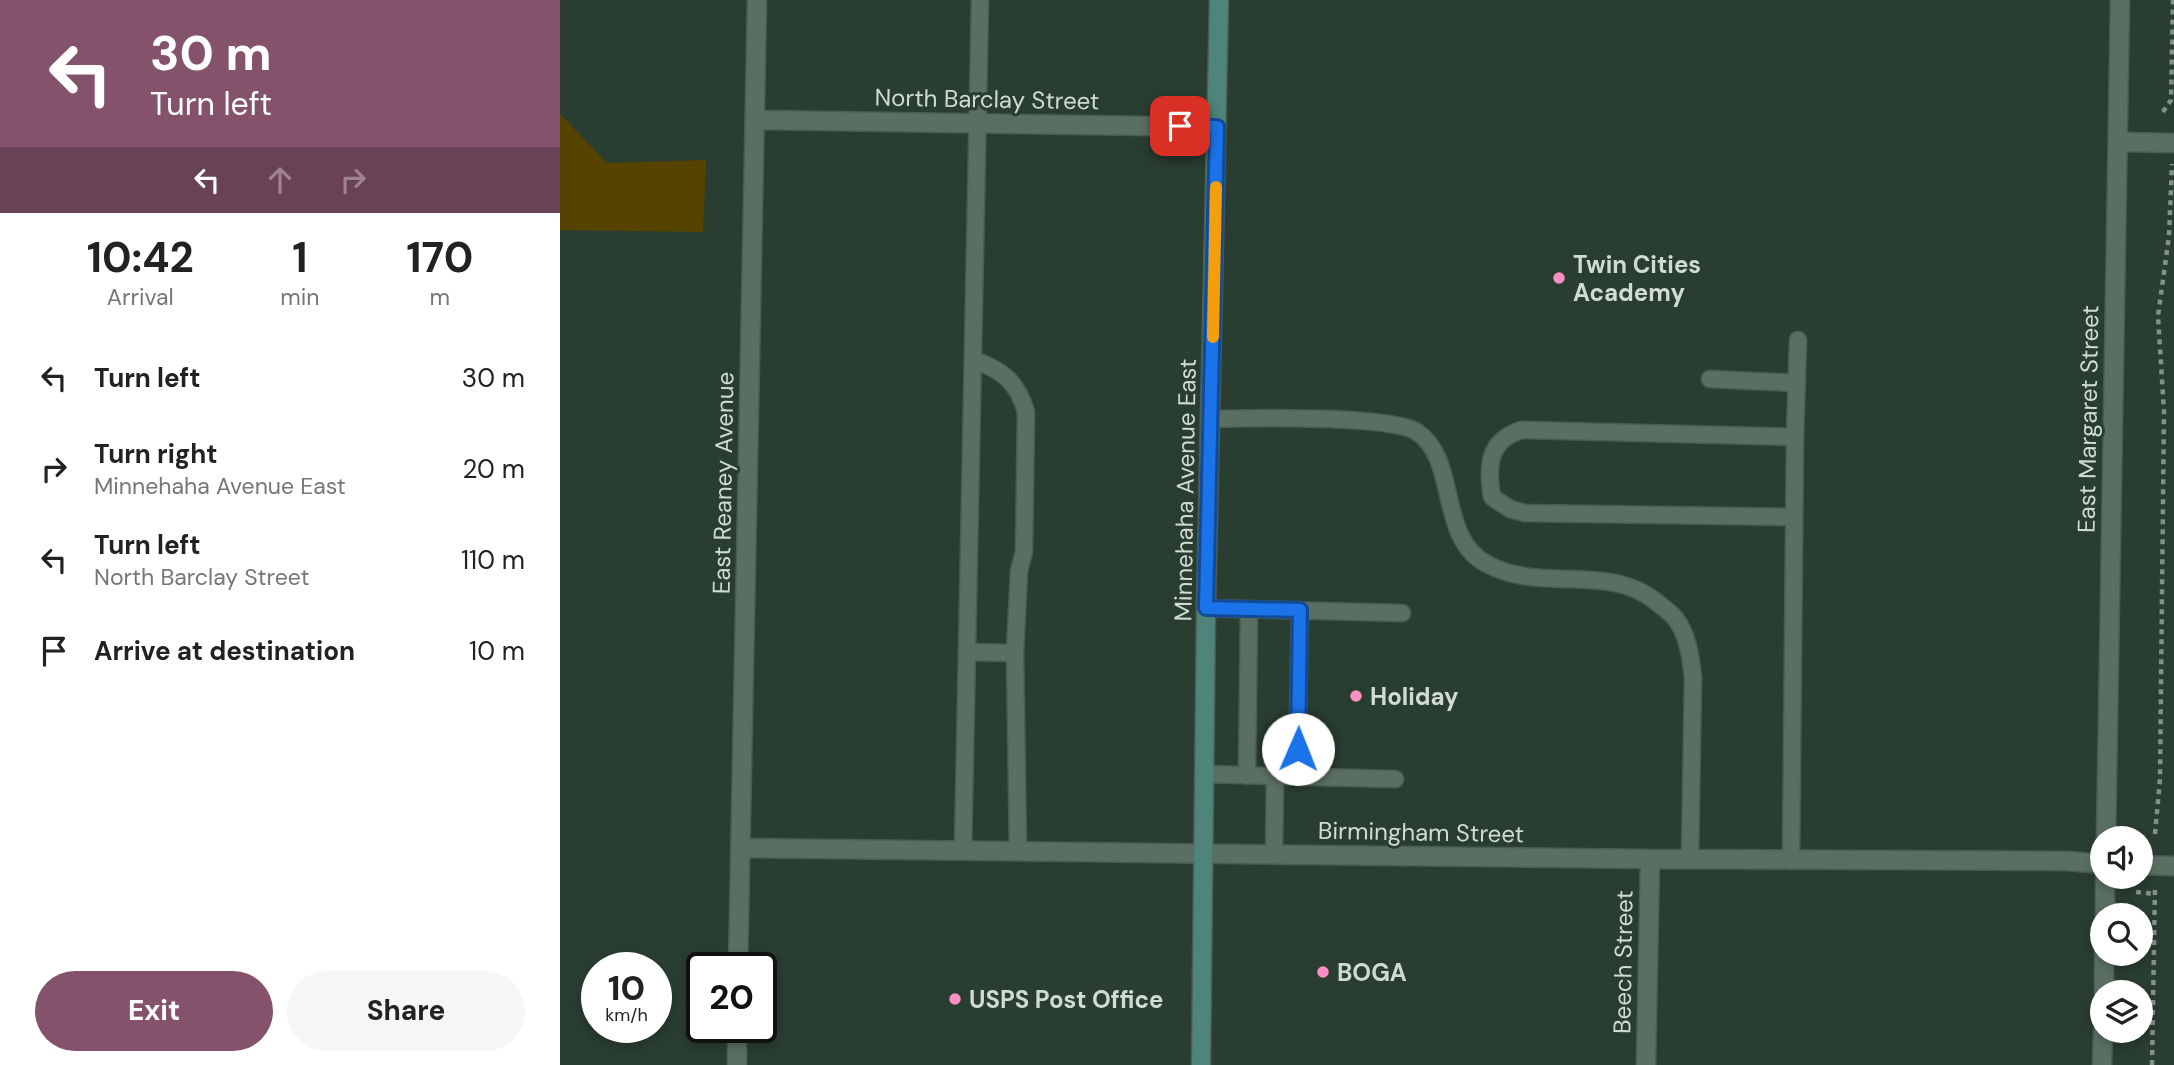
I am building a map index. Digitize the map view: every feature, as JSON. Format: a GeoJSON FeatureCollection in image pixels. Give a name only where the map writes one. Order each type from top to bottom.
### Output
{"type":"FeatureCollection","features":[{"type":"Feature","properties":{"kind":"main road","name":"Minnehaha Avenue East"},"geometry":{"type":"LineString","coordinates":[[1200,1065],[1206,608],[1219,0]]}},
{"type":"Feature","properties":{"kind":"street","name":"East Reaney Avenue"},"geometry":{"type":"LineString","coordinates":[[738,952],[757,0]]}},
{"type":"Feature","properties":{"kind":"street","name":"East Margaret Street"},"geometry":{"type":"LineString","coordinates":[[2106,826],[2120,0]]}},
{"type":"Feature","properties":{"kind":"street","name":"North Barclay Street"},"geometry":{"type":"LineString","coordinates":[[756,120],[1217,127]]}},
{"type":"Feature","properties":{"kind":"street"},"geometry":{"type":"LineString","coordinates":[[2118,142],[2173,152]]}},
{"type":"Feature","properties":{"kind":"street","name":"Birmingham Street"},"geometry":{"type":"LineString","coordinates":[[740,848],[2090,863]]}},
{"type":"Feature","properties":{"kind":"street","name":"Beech Street"},"geometry":{"type":"LineString","coordinates":[[1646,1065],[1650,859]]}},
{"type":"Feature","properties":{"kind":"street"},"geometry":{"type":"LineString","coordinates":[[2153,865],[2174,866]]}},
{"type":"Feature","properties":{"kind":"street"},"geometry":{"type":"LineString","coordinates":[[737,1043],[737,1065]]}},
{"type":"Feature","properties":{"kind":"street"},"geometry":{"type":"LineString","coordinates":[[2102,1065],[2103,1043]]}},
{"type":"Feature","properties":{"kind":"lane"},"geometry":{"type":"LineString","coordinates":[[963,850],[980,0]]}},
{"type":"Feature","properties":{"kind":"lane"},"geometry":{"type":"LineString","coordinates":[[1791,860],[1798,340]]}},
{"type":"Feature","properties":{"kind":"lane"},"geometry":{"type":"LineString","coordinates":[[973,360],[987,364],[1021,392],[1027,412],[1024,552],[1019,571],[1015,653],[1018,852]]}},
{"type":"Feature","properties":{"kind":"lane"},"geometry":{"type":"LineString","coordinates":[[1710,379],[1797,383]]}},
{"type":"Feature","properties":{"kind":"lane"},"geometry":{"type":"LineString","coordinates":[[1211,419],[1386,423],[1417,432],[1436,454],[1460,539],[1483,563],[1504,573],[1532,577],[1613,580],[1647,594],[1676,619],[1690,653],[1693,678],[1690,858]]}},
{"type":"Feature","properties":{"kind":"lane"},"geometry":{"type":"LineString","coordinates":[[1794,517],[1525,513],[1510,509],[1492,496],[1489,474],[1494,451],[1506,436],[1521,430],[1795,437]]}},
{"type":"Feature","properties":{"kind":"lane"},"geometry":{"type":"LineString","coordinates":[[1206,608],[1402,613]]}},
{"type":"Feature","properties":{"kind":"lane"},"geometry":{"type":"LineString","coordinates":[[1247,776],[1249,609]]}},
{"type":"Feature","properties":{"kind":"lane"},"geometry":{"type":"LineString","coordinates":[[1297,777],[1300,610]]}},
{"type":"Feature","properties":{"kind":"lane"},"geometry":{"type":"LineString","coordinates":[[967,652],[1015,653]]}},
{"type":"Feature","properties":{"kind":"lane"},"geometry":{"type":"LineString","coordinates":[[1205,774],[1395,779]]}},
{"type":"Feature","properties":{"kind":"lane"},"geometry":{"type":"LineString","coordinates":[[1274,855],[1275,776]]}},
{"type":"Feature","properties":{"kind":"path"},"geometry":{"type":"LineString","coordinates":[[2163,112],[2171,100],[2173,0]]}},
{"type":"Feature","properties":{"kind":"path"},"geometry":{"type":"LineString","coordinates":[[2155,834],[2160,779],[2165,411],[2158,316],[2169,236],[2173,152]]}},
{"type":"Feature","properties":{"kind":"path"},"geometry":{"type":"LineString","coordinates":[[2152,1065],[2155,883]]}},
{"type":"Feature","properties":{"kind":"path"},"geometry":{"type":"LineString","coordinates":[[2136,892],[2155,894]]}},
{"type":"Feature","properties":{"kind":"shaded area"},"geometry":{"type":"Polygon","coordinates":[[[560,114],[607,163],[706,160],[703,232],[560,230],[560,114]]]}},
{"type":"Feature","properties":{"kind":"slow traffic"},"geometry":{"type":"LineString","coordinates":[[1213,337],[1216,187]]}},
{"type":"Feature","properties":{"kind":"place","name":"Twin Cities Academy"},"geometry":{"type":"Point","coordinates":[1559,278]}},
{"type":"Feature","properties":{"kind":"place","name":"Holiday"},"geometry":{"type":"Point","coordinates":[1356,696]}},
{"type":"Feature","properties":{"kind":"place","name":"BOGA"},"geometry":{"type":"Point","coordinates":[1323,972]}},
{"type":"Feature","properties":{"kind":"place","name":"USPS Post Office"},"geometry":{"type":"Point","coordinates":[955,999]}},
{"type":"Feature","properties":{"kind":"route"},"geometry":{"type":"LineString","coordinates":[[1180,126],[1217,127],[1206,608],[1300,610],[1298,749]]}}]}
